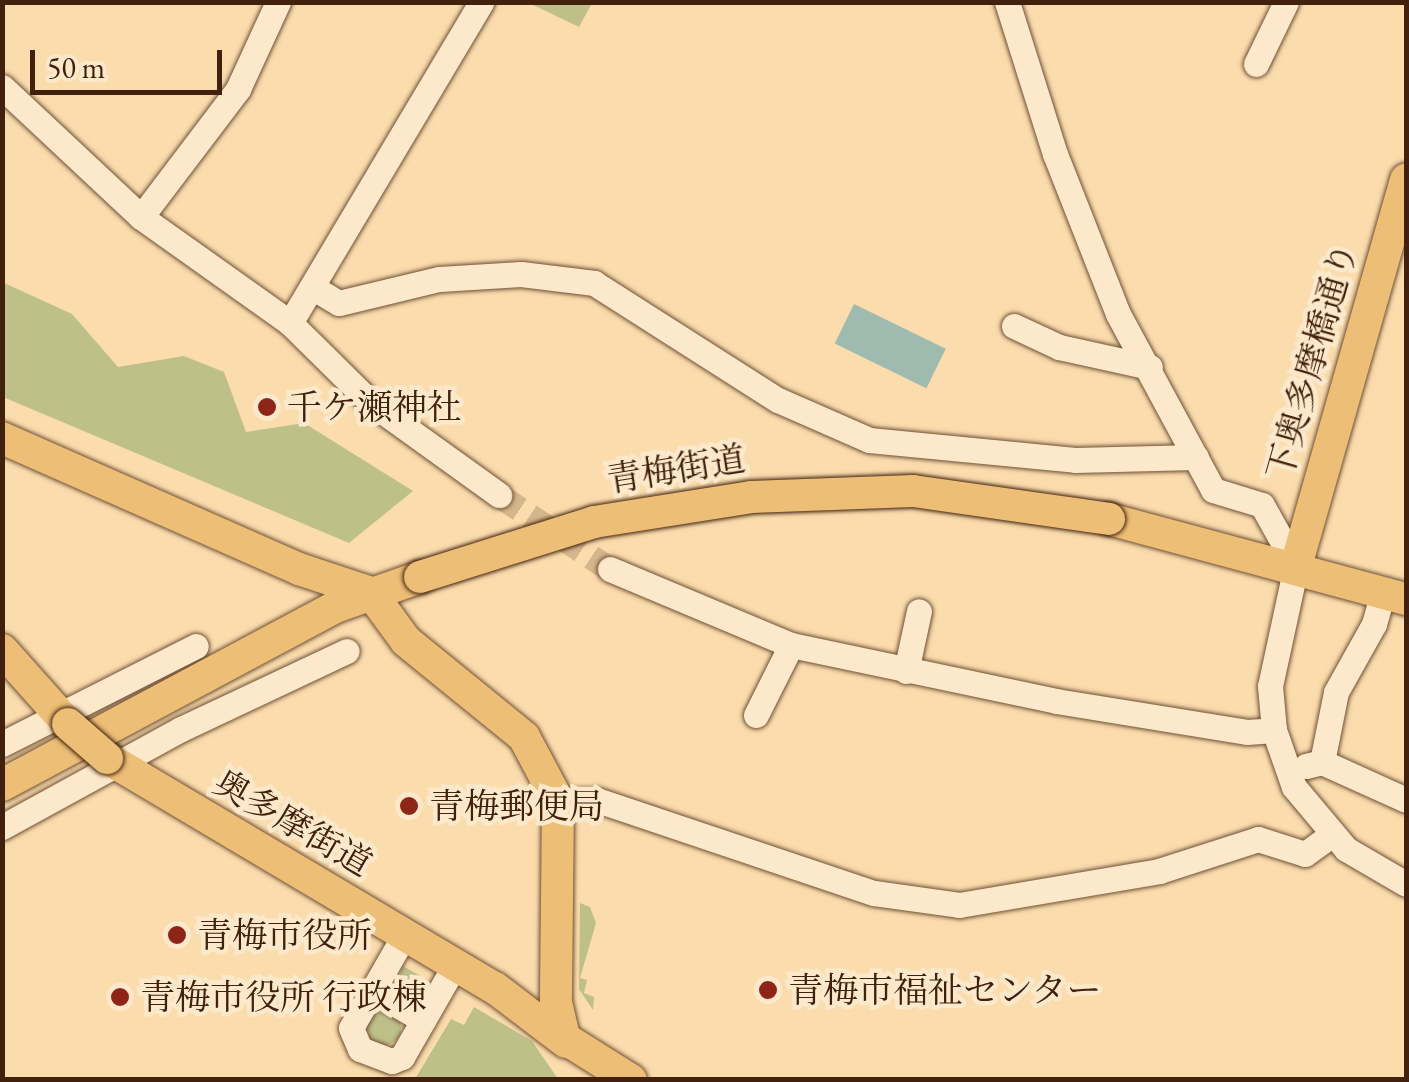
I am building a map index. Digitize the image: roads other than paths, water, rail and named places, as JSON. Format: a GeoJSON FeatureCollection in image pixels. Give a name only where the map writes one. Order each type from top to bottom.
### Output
{"type":"FeatureCollection","features":[{"type":"Feature","properties":{"kind":"main road","name":"下奥多摩橋通り"},"geometry":{"type":"LineString","coordinates":[[1296,566],[1406,179]]}},
{"type":"Feature","properties":{"kind":"main road"},"geometry":{"type":"LineString","coordinates":[[2,438],[299,570],[371,593],[406,641],[524,737],[558,801],[556,1002],[564,1038]]}},
{"type":"Feature","properties":{"kind":"main road","name":"青梅街道"},"geometry":{"type":"LineString","coordinates":[[2,785],[371,593],[594,522],[751,497],[913,491],[1108,519],[1395,595]]}},
{"type":"Feature","properties":{"kind":"main road","name":"奥多摩街道"},"geometry":{"type":"LineString","coordinates":[[2,650],[64,719],[112,762],[405,934],[631,1080]]}},
{"type":"Feature","properties":{"kind":"main road","name":"奥多摩街道"},"geometry":{"type":"LineString","coordinates":[[564,1038],[590,1080]]}},
{"type":"Feature","properties":{"kind":"street"},"geometry":{"type":"LineString","coordinates":[[142,217],[238,89],[278,2]]}},
{"type":"Feature","properties":{"kind":"street"},"geometry":{"type":"LineString","coordinates":[[290,324],[481,2]]}},
{"type":"Feature","properties":{"kind":"street"},"geometry":{"type":"LineString","coordinates":[[1007,2],[1085,234],[1118,314],[1213,490],[1262,505],[1296,566],[1272,669],[1274,730],[1287,772],[1330,835],[1406,884]]}},
{"type":"Feature","properties":{"kind":"street"},"geometry":{"type":"LineString","coordinates":[[1256,64],[1286,2]]}},
{"type":"Feature","properties":{"kind":"street"},"geometry":{"type":"LineString","coordinates":[[2,87],[142,217],[290,324],[371,403],[499,495]]}},
{"type":"Feature","properties":{"kind":"street"},"geometry":{"type":"LineString","coordinates":[[312,287],[339,303],[439,280],[521,274],[594,284],[778,400],[869,440],[1075,460],[1196,456]]}},
{"type":"Feature","properties":{"kind":"street"},"geometry":{"type":"LineString","coordinates":[[1014,326],[1122,366],[1150,367]]}},
{"type":"Feature","properties":{"kind":"street"},"geometry":{"type":"LineString","coordinates":[[610,569],[792,645],[906,671],[1246,732],[1274,730]]}},
{"type":"Feature","properties":{"kind":"street"},"geometry":{"type":"LineString","coordinates":[[1322,762],[1336,692],[1395,595]]}},
{"type":"Feature","properties":{"kind":"street"},"geometry":{"type":"LineString","coordinates":[[906,671],[919,611]]}},
{"type":"Feature","properties":{"kind":"street"},"geometry":{"type":"LineString","coordinates":[[756,715],[792,645]]}},
{"type":"Feature","properties":{"kind":"street"},"geometry":{"type":"LineString","coordinates":[[2,744],[64,719],[196,646]]}},
{"type":"Feature","properties":{"kind":"street"},"geometry":{"type":"LineString","coordinates":[[2,827],[112,762],[282,678],[347,651]]}},
{"type":"Feature","properties":{"kind":"street"},"geometry":{"type":"LineString","coordinates":[[1287,772],[1322,762],[1406,800]]}},
{"type":"Feature","properties":{"kind":"street"},"geometry":{"type":"LineString","coordinates":[[558,801],[597,800],[874,893],[959,906],[1159,870],[1258,839],[1305,854],[1330,835]]}},
{"type":"Feature","properties":{"kind":"street"},"geometry":{"type":"LineString","coordinates":[[405,934],[372,991],[351,1038],[373,1069],[402,1057],[455,965]]}},
{"type":"Feature","properties":{"kind":"street"},"geometry":{"type":"LineString","coordinates":[[372,991],[423,1020]]}},
{"type":"Feature","properties":{"kind":"tunnel"},"geometry":{"type":"LineString","coordinates":[[499,495],[610,569]]}},
{"type":"Feature","properties":{"kind":"place","name":"千ケ瀬神社"},"geometry":{"type":"Point","coordinates":[267,407]}},
{"type":"Feature","properties":{"kind":"place","name":"青梅郵便局"},"geometry":{"type":"Point","coordinates":[409,806]}},
{"type":"Feature","properties":{"kind":"place","name":"青梅市役所"},"geometry":{"type":"Point","coordinates":[177,935]}},
{"type":"Feature","properties":{"kind":"place","name":"青梅市福祉センター"},"geometry":{"type":"Point","coordinates":[768,990]}},
{"type":"Feature","properties":{"kind":"place","name":"青梅市役所 行政棟"},"geometry":{"type":"Point","coordinates":[120,997]}}]}
